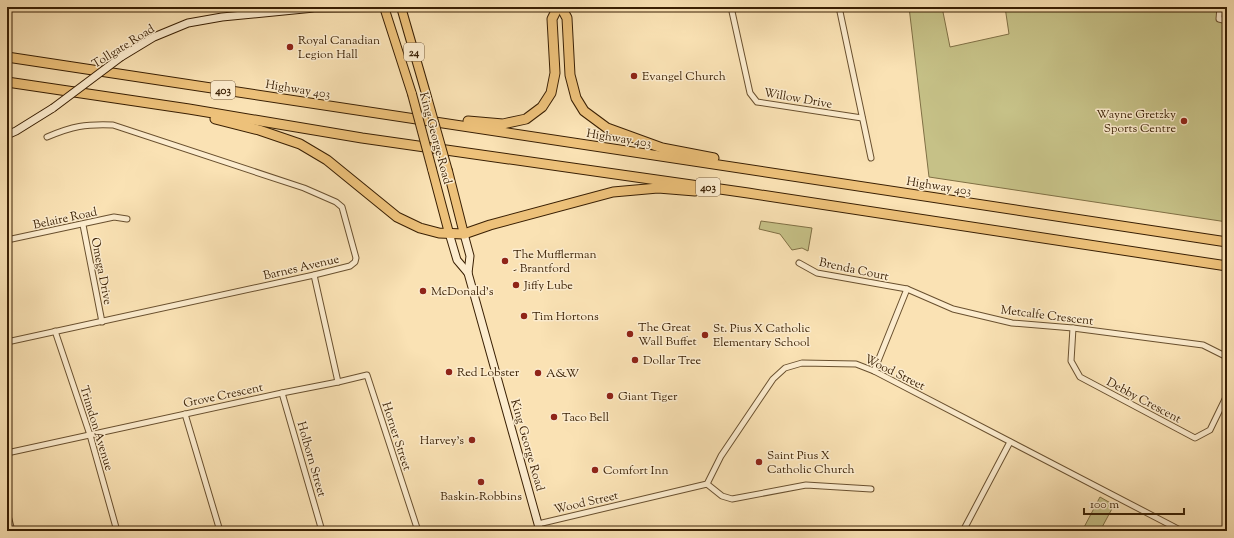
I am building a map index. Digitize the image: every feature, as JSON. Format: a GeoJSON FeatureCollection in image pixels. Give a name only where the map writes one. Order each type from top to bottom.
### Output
{"type":"FeatureCollection","features":[{"type":"Feature","properties":{"kind":"highway"},"geometry":{"type":"LineString","coordinates":[[439,122],[460,121],[503,124],[526,119],[542,107],[551,92],[555,73],[552,19],[559,7],[567,18],[570,75],[576,98],[584,111],[607,128],[662,148],[781,174]]}},
{"type":"Feature","properties":{"kind":"highway","name":"Highway 403"},"geometry":{"type":"LineString","coordinates":[[7,57],[1227,242]]}},
{"type":"Feature","properties":{"kind":"highway","name":"403"},"geometry":{"type":"LineString","coordinates":[[7,82],[189,109],[362,138],[748,193],[1227,266]]}},
{"type":"Feature","properties":{"kind":"highway"},"geometry":{"type":"LineString","coordinates":[[189,109],[205,117],[259,130],[300,144],[327,160],[397,216],[420,228],[439,233],[464,234],[490,225],[613,192],[658,188],[726,194],[748,193]]}},
{"type":"Feature","properties":{"kind":"main road","name":"Tollgate Road"},"geometry":{"type":"LineString","coordinates":[[7,134],[16,131],[53,108],[121,57],[154,37],[188,23],[248,11],[384,7],[498,7]]}},
{"type":"Feature","properties":{"kind":"main road","name":"King George Road"},"geometry":{"type":"LineString","coordinates":[[384,7],[412,94],[457,260],[468,273]]}},
{"type":"Feature","properties":{"kind":"main road","name":"King George Road"},"geometry":{"type":"LineString","coordinates":[[401,7],[448,171],[470,256],[468,273],[539,528]]}},
{"type":"Feature","properties":{"kind":"street","name":"Willow Drive"},"geometry":{"type":"LineString","coordinates":[[731,7],[750,93],[757,102],[862,118]]}},
{"type":"Feature","properties":{"kind":"street"},"geometry":{"type":"LineString","coordinates":[[838,7],[871,158]]}},
{"type":"Feature","properties":{"kind":"street"},"geometry":{"type":"LineString","coordinates":[[1220,7],[1219,19],[1227,20]]}},
{"type":"Feature","properties":{"kind":"street","name":"Barnes Avenue"},"geometry":{"type":"LineString","coordinates":[[7,342],[314,275],[350,266],[355,262],[356,258],[342,207],[336,202],[304,188],[113,125],[88,124],[66,129],[47,137]]}},
{"type":"Feature","properties":{"kind":"street","name":"Belaire Road"},"geometry":{"type":"LineString","coordinates":[[7,240],[83,225],[114,217],[127,219]]}},
{"type":"Feature","properties":{"kind":"street","name":"Omega Drive"},"geometry":{"type":"LineString","coordinates":[[83,225],[102,322]]}},
{"type":"Feature","properties":{"kind":"street","name":"Brenda Court"},"geometry":{"type":"LineString","coordinates":[[799,262],[817,273],[907,290]]}},
{"type":"Feature","properties":{"kind":"street"},"geometry":{"type":"LineString","coordinates":[[314,275],[338,382]]}},
{"type":"Feature","properties":{"kind":"street"},"geometry":{"type":"LineString","coordinates":[[874,371],[907,290]]}},
{"type":"Feature","properties":{"kind":"street","name":"Metcalfe Crescent"},"geometry":{"type":"LineString","coordinates":[[907,290],[953,309],[1012,323],[1073,328],[1203,345],[1227,357]]}},
{"type":"Feature","properties":{"kind":"street","name":"Debby Crescent"},"geometry":{"type":"LineString","coordinates":[[1073,328],[1071,361],[1080,378],[1195,438],[1210,430],[1227,395]]}},
{"type":"Feature","properties":{"kind":"street","name":"Trimdon Avenue"},"geometry":{"type":"LineString","coordinates":[[55,331],[90,435],[117,531]]}},
{"type":"Feature","properties":{"kind":"street","name":"Wood Street"},"geometry":{"type":"LineString","coordinates":[[539,528],[707,484],[721,456],[773,379],[785,368],[802,364],[856,364],[874,371],[1182,531]]}},
{"type":"Feature","properties":{"kind":"street","name":"Horner Street"},"geometry":{"type":"LineString","coordinates":[[338,382],[367,375],[418,531]]}},
{"type":"Feature","properties":{"kind":"street","name":"Grove Crescent"},"geometry":{"type":"LineString","coordinates":[[7,453],[338,382]]}},
{"type":"Feature","properties":{"kind":"street","name":"Holborn Street"},"geometry":{"type":"LineString","coordinates":[[282,393],[322,531]]}},
{"type":"Feature","properties":{"kind":"street"},"geometry":{"type":"LineString","coordinates":[[185,414],[220,531]]}},
{"type":"Feature","properties":{"kind":"street"},"geometry":{"type":"LineString","coordinates":[[963,531],[1010,442]]}},
{"type":"Feature","properties":{"kind":"street"},"geometry":{"type":"LineString","coordinates":[[707,484],[722,496],[732,498],[806,484],[871,489]]}},
{"type":"Feature","properties":{"kind":"street"},"geometry":{"type":"LineString","coordinates":[[7,512],[12,531]]}},
{"type":"Feature","properties":{"kind":"shaded area"},"geometry":{"type":"Polygon","coordinates":[[[909,7],[942,7],[950,47],[1009,34],[1005,7],[1218,7],[1227,16],[1227,222],[929,177],[909,7]]]}},
{"type":"Feature","properties":{"kind":"shaded area"},"geometry":{"type":"Polygon","coordinates":[[[761,221],[812,228],[808,251],[802,248],[792,250],[780,234],[759,229],[761,221]]]}},
{"type":"Feature","properties":{"kind":"shaded area"},"geometry":{"type":"Polygon","coordinates":[[[1100,497],[1114,505],[1100,531],[1082,531],[1100,497]]]}},
{"type":"Feature","properties":{"kind":"place","name":"Royal Canadian Legion Hall"},"geometry":{"type":"Point","coordinates":[290,47]}},
{"type":"Feature","properties":{"kind":"place","name":"Evangel Church"},"geometry":{"type":"Point","coordinates":[634,76]}},
{"type":"Feature","properties":{"kind":"place","name":"Wayne Gretzky Sports Centre"},"geometry":{"type":"Point","coordinates":[1184,121]}},
{"type":"Feature","properties":{"kind":"place","name":"The Mufflerman - Brantford"},"geometry":{"type":"Point","coordinates":[505,261]}},
{"type":"Feature","properties":{"kind":"place","name":"Jiffy Lube"},"geometry":{"type":"Point","coordinates":[516,285]}},
{"type":"Feature","properties":{"kind":"place","name":"McDonald's"},"geometry":{"type":"Point","coordinates":[423,291]}},
{"type":"Feature","properties":{"kind":"place","name":"Tim Hortons"},"geometry":{"type":"Point","coordinates":[524,316]}},
{"type":"Feature","properties":{"kind":"place","name":"The Great Wall Buffet"},"geometry":{"type":"Point","coordinates":[630,334]}},
{"type":"Feature","properties":{"kind":"place","name":"St. Pius X Catholic Elementary School"},"geometry":{"type":"Point","coordinates":[705,335]}},
{"type":"Feature","properties":{"kind":"place","name":"Dollar Tree"},"geometry":{"type":"Point","coordinates":[635,360]}},
{"type":"Feature","properties":{"kind":"place","name":"Red Lobster"},"geometry":{"type":"Point","coordinates":[449,372]}},
{"type":"Feature","properties":{"kind":"place","name":"A&W"},"geometry":{"type":"Point","coordinates":[538,373]}},
{"type":"Feature","properties":{"kind":"place","name":"Giant Tiger"},"geometry":{"type":"Point","coordinates":[610,396]}},
{"type":"Feature","properties":{"kind":"place","name":"Taco Bell"},"geometry":{"type":"Point","coordinates":[554,417]}},
{"type":"Feature","properties":{"kind":"place","name":"Harvey's"},"geometry":{"type":"Point","coordinates":[472,440]}},
{"type":"Feature","properties":{"kind":"place","name":"Saint Pius X Catholic Church"},"geometry":{"type":"Point","coordinates":[759,462]}},
{"type":"Feature","properties":{"kind":"place","name":"Comfort Inn"},"geometry":{"type":"Point","coordinates":[595,470]}},
{"type":"Feature","properties":{"kind":"place","name":"Baskin-Robbins"},"geometry":{"type":"Point","coordinates":[481,482]}}]}
